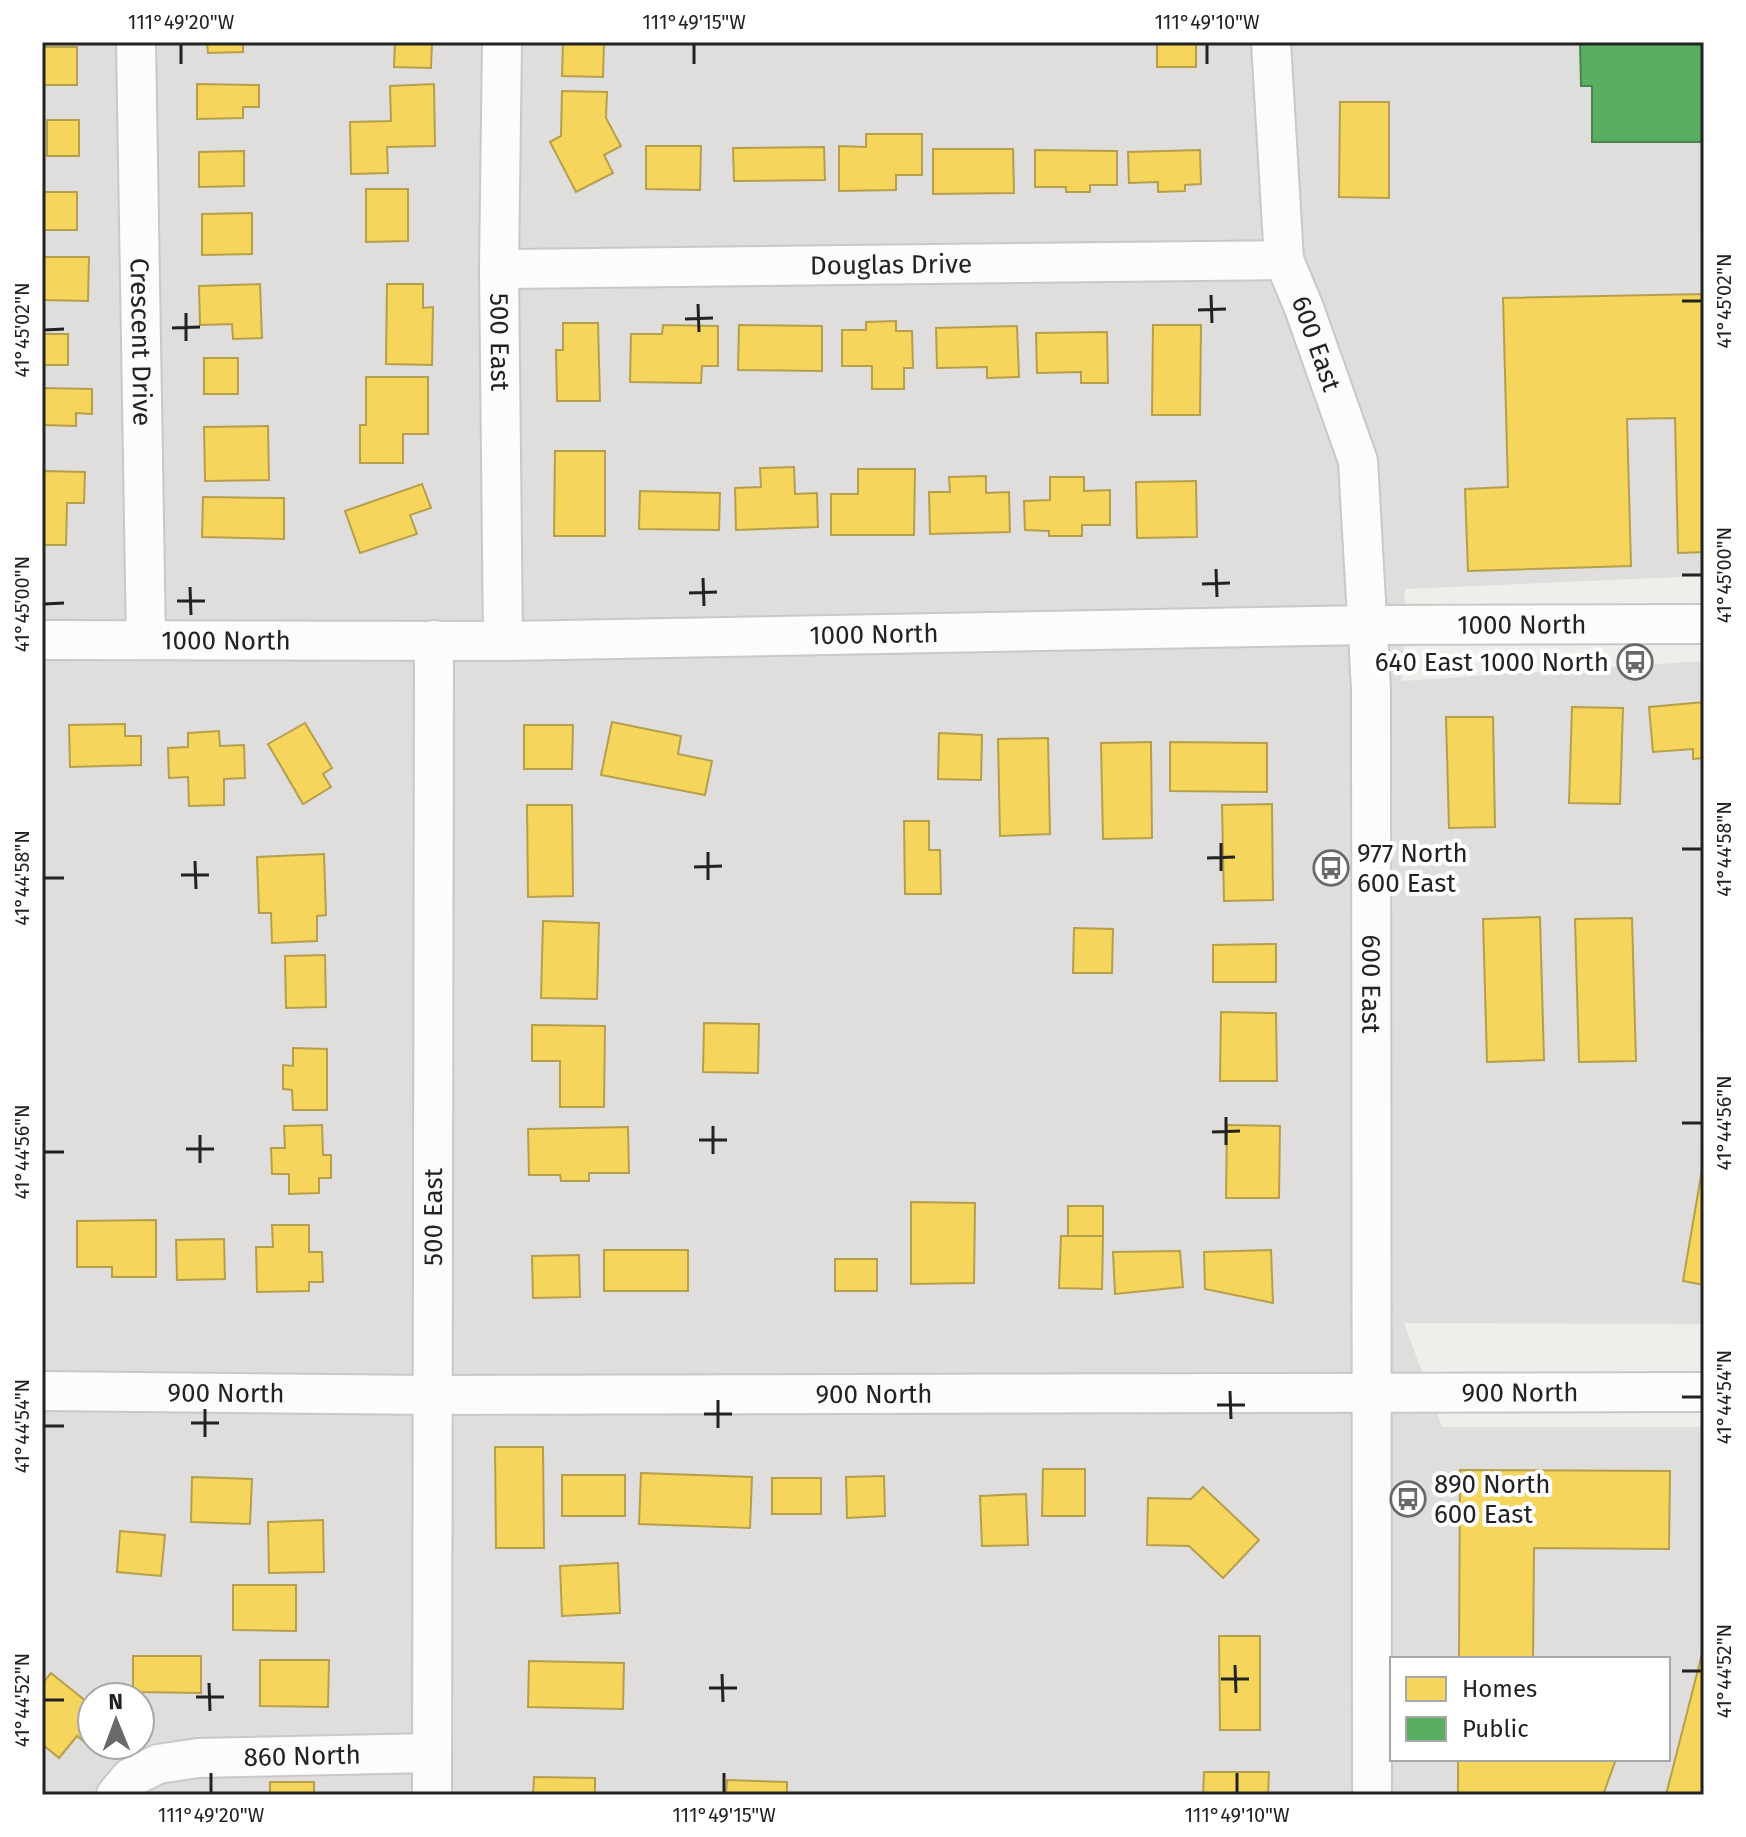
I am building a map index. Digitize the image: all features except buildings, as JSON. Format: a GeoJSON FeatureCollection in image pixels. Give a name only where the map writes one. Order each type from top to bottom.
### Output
{"type":"FeatureCollection","features":[{"type":"Feature","properties":{"kind":"street","name":"Crescent Drive"},"geometry":{"type":"LineString","coordinates":[[136,42],[146,640]]}},
{"type":"Feature","properties":{"kind":"street","name":"500 East"},"geometry":{"type":"LineString","coordinates":[[502,42],[499,269],[503,641]]}},
{"type":"Feature","properties":{"kind":"street","name":"600 East"},"geometry":{"type":"LineString","coordinates":[[1271,42],[1284,260],[1358,461],[1369,625],[1372,1795]]}},
{"type":"Feature","properties":{"kind":"street","name":"Douglas Drive"},"geometry":{"type":"LineString","coordinates":[[499,269],[1284,260]]}},
{"type":"Feature","properties":{"kind":"street","name":"1000 North"},"geometry":{"type":"LineString","coordinates":[[42,640],[503,641],[1369,625],[1704,624]]}},
{"type":"Feature","properties":{"kind":"street","name":"500 East"},"geometry":{"type":"LineString","coordinates":[[432,1795],[434,640]]}},
{"type":"Feature","properties":{"kind":"street","name":"900 North"},"geometry":{"type":"LineString","coordinates":[[42,1391],[433,1395],[1704,1392]]}},
{"type":"Feature","properties":{"kind":"street","name":"860 North"},"geometry":{"type":"LineString","coordinates":[[123,1787],[158,1764],[198,1758],[432,1753]]}},
{"type":"Feature","properties":{"kind":"shaded area"},"geometry":{"type":"Polygon","coordinates":[[[42,42],[1301,42],[1301,84],[1428,82],[1425,222],[1704,223],[1704,576],[1405,589],[1402,681],[1704,661],[1704,1324],[1404,1323],[1442,1427],[1704,1427],[1704,1795],[42,1795],[42,42]]]}},
{"type":"Feature","properties":{"kind":"shaded area"},"geometry":{"type":"Polygon","coordinates":[[[1301,42],[1704,42],[1704,223],[1424,222],[1427,82],[1301,84],[1301,42]]]}},
{"type":"Feature","properties":{"kind":"shaded area"},"geometry":{"type":"Polygon","coordinates":[[[1361,42],[1559,42],[1555,186],[1497,214],[1465,213],[1470,44],[1361,45],[1361,42]]]}},
{"type":"Feature","properties":{"kind":"shaded area"},"geometry":{"type":"Polygon","coordinates":[[[1472,235],[1704,235],[1704,294],[1467,298],[1472,235]]]}},
{"type":"Feature","properties":{"kind":"shaded area"},"geometry":{"type":"Polygon","coordinates":[[[1704,765],[1704,986],[1691,1028],[1704,1033],[1704,1122],[1672,1275],[1646,1314],[1430,1315],[1430,854],[1637,854],[1639,766],[1704,765]],[[1476,910],[1477,1066],[1647,1066],[1644,910],[1476,910]]]}},
{"type":"Feature","properties":{"kind":"place","name":"640 East 1000 North"},"geometry":{"type":"Point","coordinates":[1635,662]}},
{"type":"Feature","properties":{"kind":"place","name":"977 North 600 East"},"geometry":{"type":"Point","coordinates":[1331,868]}},
{"type":"Feature","properties":{"kind":"place","name":"890 North 600 East"},"geometry":{"type":"Point","coordinates":[1408,1499]}}]}
